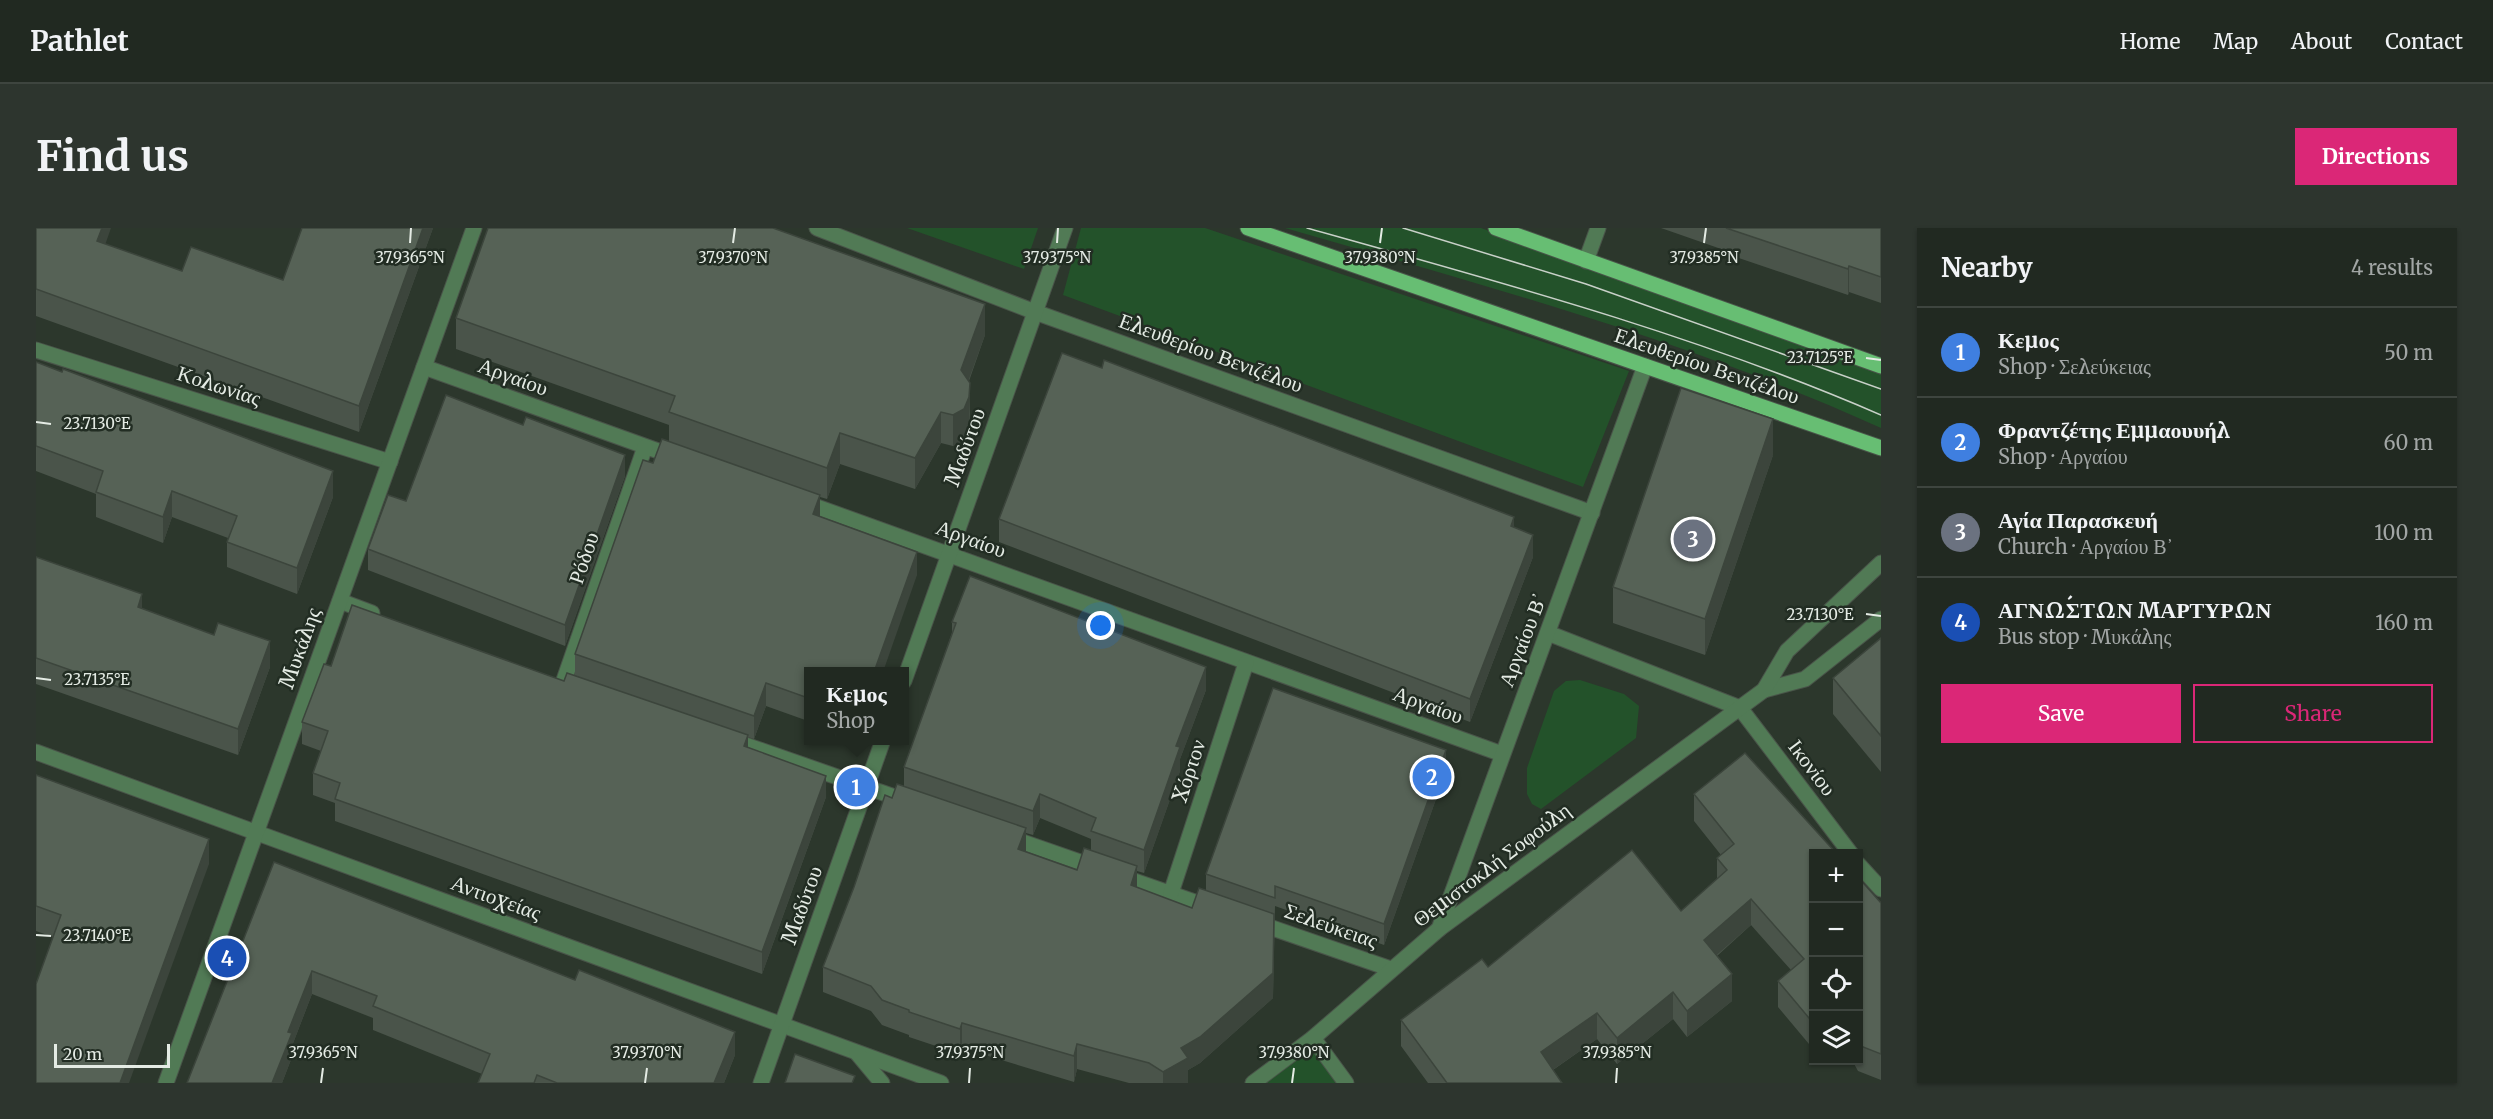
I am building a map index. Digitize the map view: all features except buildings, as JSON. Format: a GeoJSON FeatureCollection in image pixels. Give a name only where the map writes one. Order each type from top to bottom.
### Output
{"type":"FeatureCollection","features":[{"type":"Feature","properties":{"kind":"main road","name":"Ελευθερίου Βενιζέλου"},"geometry":{"type":"LineString","coordinates":[[1248,228],[1881,448]]}},
{"type":"Feature","properties":{"kind":"main road"},"geometry":{"type":"LineString","coordinates":[[1496,228],[1881,366]]}},
{"type":"Feature","properties":{"kind":"street","name":"Μυκάλης"},"geometry":{"type":"LineString","coordinates":[[166,1083],[474,228]]}},
{"type":"Feature","properties":{"kind":"street","name":"Ελευθερίου Βενιζέλου"},"geometry":{"type":"LineString","coordinates":[[817,228],[1035,312],[1592,513]]}},
{"type":"Feature","properties":{"kind":"street","name":"Μαδύτου"},"geometry":{"type":"LineString","coordinates":[[909,667],[1065,228]]}},
{"type":"Feature","properties":{"kind":"street"},"geometry":{"type":"LineString","coordinates":[[1586,261],[1598,228]]}},
{"type":"Feature","properties":{"kind":"street","name":"Κολωνίας"},"geometry":{"type":"LineString","coordinates":[[36,350],[390,462]]}},
{"type":"Feature","properties":{"kind":"street","name":"Αργαίου Β᾽"},"geometry":{"type":"LineString","coordinates":[[1439,929],[1645,366]]}},
{"type":"Feature","properties":{"kind":"street","name":"Αργαίου"},"geometry":{"type":"LineString","coordinates":[[424,368],[690,462]]}},
{"type":"Feature","properties":{"kind":"street","name":"Ρόδου"},"geometry":{"type":"LineString","coordinates":[[563,682],[645,447]]}},
{"type":"Feature","properties":{"kind":"street","name":"Αργαίου"},"geometry":{"type":"LineString","coordinates":[[791,498],[1502,754]]}},
{"type":"Feature","properties":{"kind":"street","name":"Θεμιστοκλή Σοφούλη"},"geometry":{"type":"LineString","coordinates":[[1764,690],[1787,651],[1881,563]]}},
{"type":"Feature","properties":{"kind":"street"},"geometry":{"type":"LineString","coordinates":[[340,601],[384,617]]}},
{"type":"Feature","properties":{"kind":"street","name":"Θεμιστοκλή Σοφούλη"},"geometry":{"type":"LineString","coordinates":[[1254,1083],[1312,1038],[1439,929],[1764,690],[1805,679],[1881,619]]}},
{"type":"Feature","properties":{"kind":"street"},"geometry":{"type":"LineString","coordinates":[[1548,633],[1740,708]]}},
{"type":"Feature","properties":{"kind":"street","name":"Χόρτον"},"geometry":{"type":"LineString","coordinates":[[1171,894],[1246,663]]}},
{"type":"Feature","properties":{"kind":"street","name":"Ικονίου"},"geometry":{"type":"LineString","coordinates":[[1740,708],[1847,849]]}},
{"type":"Feature","properties":{"kind":"street"},"geometry":{"type":"LineString","coordinates":[[721,737],[923,807]]}},
{"type":"Feature","properties":{"kind":"street","name":"Μαδύτου"},"geometry":{"type":"LineString","coordinates":[[761,1083],[882,745]]}},
{"type":"Feature","properties":{"kind":"street","name":"Αντιοχείας"},"geometry":{"type":"LineString","coordinates":[[36,752],[941,1083]]}},
{"type":"Feature","properties":{"kind":"street","name":"Σελεύκειας"},"geometry":{"type":"LineString","coordinates":[[990,830],[1391,969]]}},
{"type":"Feature","properties":{"kind":"street"},"geometry":{"type":"LineString","coordinates":[[1863,870],[1881,890]]}},
{"type":"Feature","properties":{"kind":"street"},"geometry":{"type":"LineString","coordinates":[[1312,1038],[1346,1083]]}},
{"type":"Feature","properties":{"kind":"street"},"geometry":{"type":"LineString","coordinates":[[855,1052],[882,1083]]}},
{"type":"Feature","properties":{"kind":"green space"},"geometry":{"type":"Polygon","coordinates":[[[907,228],[1038,228],[1024,269],[907,228]]]}},
{"type":"Feature","properties":{"kind":"green space"},"geometry":{"type":"Polygon","coordinates":[[[1081,228],[1205,228],[1629,371],[1583,487],[1063,295],[1081,228]]]}},
{"type":"Feature","properties":{"kind":"green space"},"geometry":{"type":"Polygon","coordinates":[[[1285,228],[1481,228],[1881,373],[1881,428],[1736,368],[1587,317],[1285,228]]]}},
{"type":"Feature","properties":{"kind":"green space"},"geometry":{"type":"Polygon","coordinates":[[[1580,680],[1624,694],[1639,706],[1636,738],[1541,809],[1532,804],[1527,794],[1527,768],[1554,691],[1566,681],[1580,680]]]}},
{"type":"Feature","properties":{"kind":"green space"},"geometry":{"type":"Polygon","coordinates":[[[1313,1038],[1346,1083],[1253,1083],[1313,1038]]]}},
{"type":"Feature","properties":{"kind":"tram line"},"geometry":{"type":"LineString","coordinates":[[1307,228],[1525,290],[1669,335],[1811,386],[1881,415]]}},
{"type":"Feature","properties":{"kind":"tram line"},"geometry":{"type":"LineString","coordinates":[[1403,228],[1586,284],[1881,389]]}},
{"type":"Feature","properties":{"kind":"place","name":"Αγία Παρασκευή"},"geometry":{"type":"Point","coordinates":[1693,539]}},
{"type":"Feature","properties":{"kind":"place","name":"Φραντζέτης Εμμαουυήλ"},"geometry":{"type":"Point","coordinates":[1432,777]}},
{"type":"Feature","properties":{"kind":"place","name":"Κεμος"},"geometry":{"type":"Point","coordinates":[856,787]}},
{"type":"Feature","properties":{"kind":"place","name":"ΑΓΝΏΣΤΩΝ ΜΑΡΤΥΡΩΝ"},"geometry":{"type":"Point","coordinates":[227,958]}}]}
